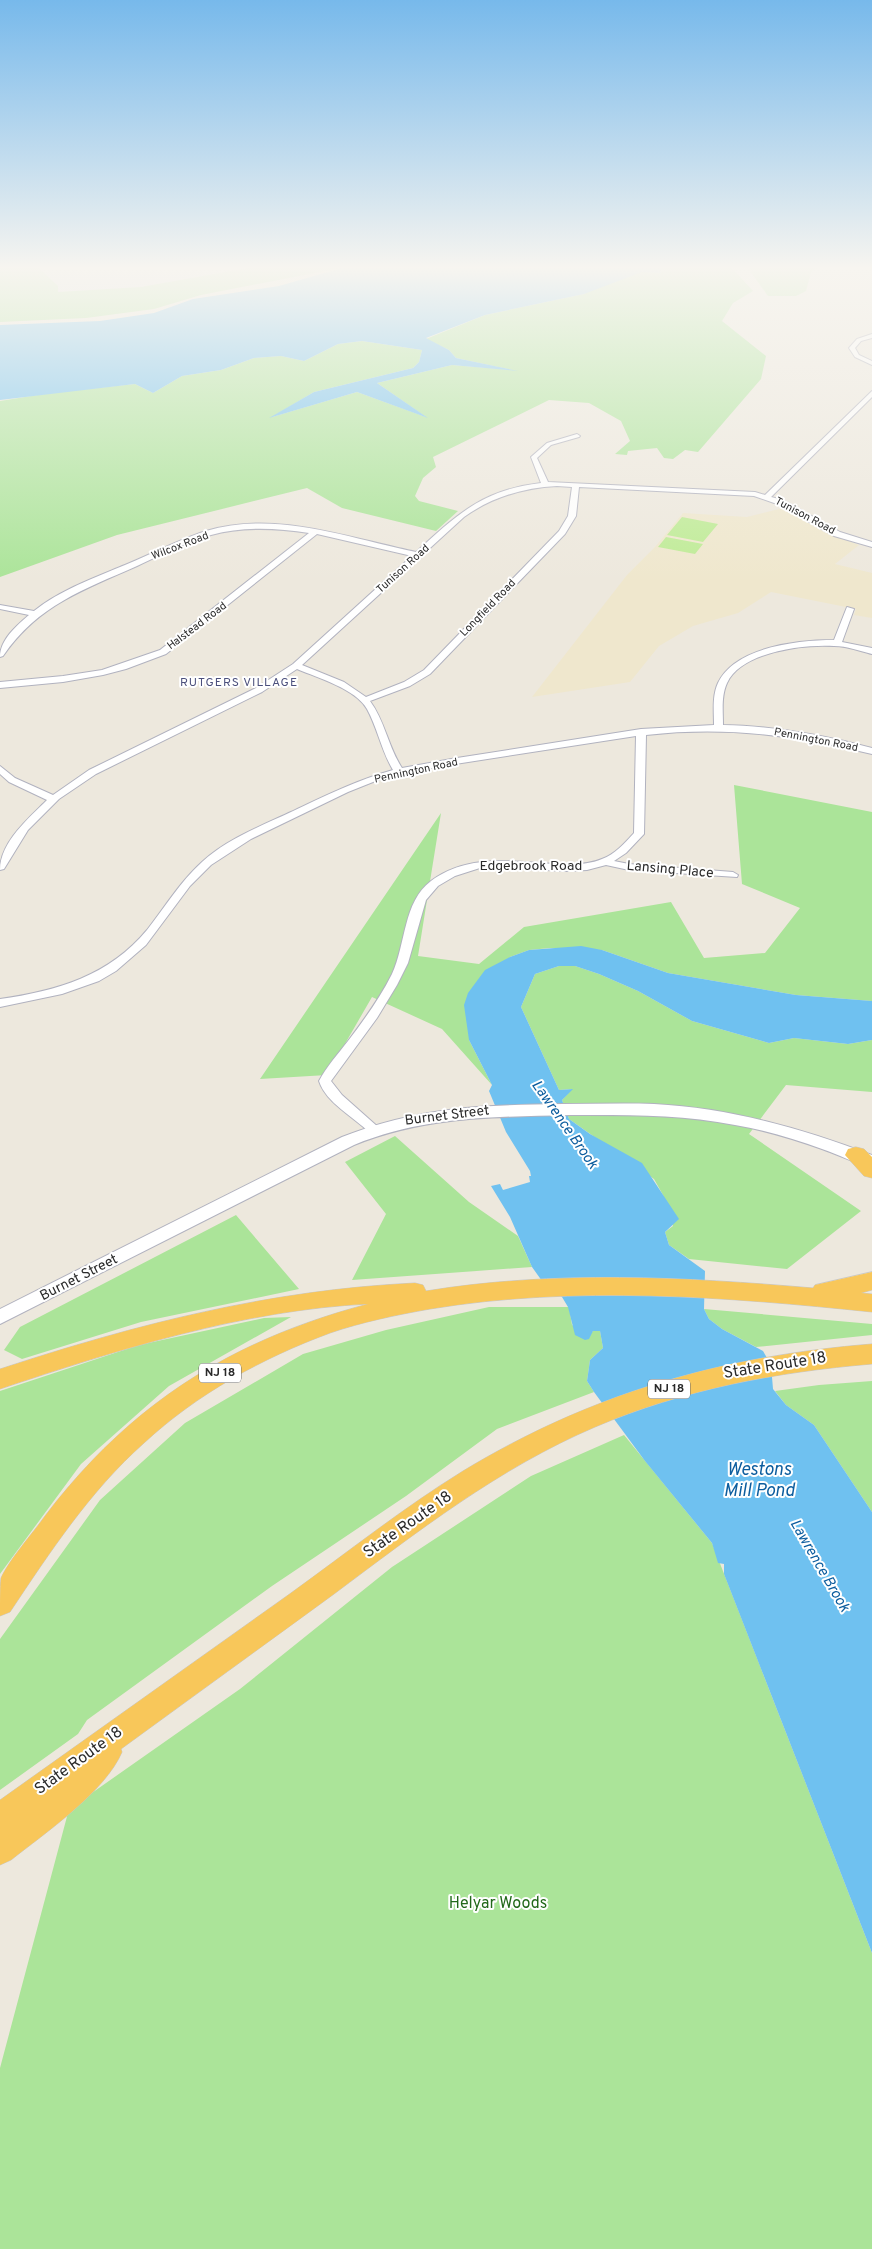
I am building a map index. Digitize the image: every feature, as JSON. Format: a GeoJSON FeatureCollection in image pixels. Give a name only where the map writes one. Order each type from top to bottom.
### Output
{"type":"FeatureCollection","features":[{"type":"Feature","properties":{"kind":"highway"},"geometry":{"type":"LineString","coordinates":[[798,1296],[872,1281]]}},
{"type":"Feature","properties":{"kind":"highway","name":"NJ 18"},"geometry":{"type":"LineString","coordinates":[[0,1603],[55,1523],[90,1480],[138,1432],[213,1376],[278,1343],[344,1318],[417,1301],[490,1290],[556,1287],[622,1287],[755,1293],[872,1303]]}},
{"type":"Feature","properties":{"kind":"highway"},"geometry":{"type":"LineString","coordinates":[[0,1379],[128,1339],[206,1320],[277,1306],[371,1292],[490,1290]]}},
{"type":"Feature","properties":{"kind":"highway","name":"State Route 18"},"geometry":{"type":"LineString","coordinates":[[0,1819],[440,1502],[526,1448],[576,1423],[655,1393],[743,1370],[821,1357],[872,1354]]}},
{"type":"Feature","properties":{"kind":"highway"},"geometry":{"type":"LineString","coordinates":[[0,1849],[70,1794],[133,1722]]}},
{"type":"Feature","properties":{"kind":"street"},"geometry":{"type":"LineString","coordinates":[[767,496],[872,393]]}},
{"type":"Feature","properties":{"kind":"street"},"geometry":{"type":"LineString","coordinates":[[546,484],[542,480],[533,458],[549,444],[577,436]]}},
{"type":"Feature","properties":{"kind":"street","name":"Tunison Road"},"geometry":{"type":"LineString","coordinates":[[0,867],[16,840],[54,799],[112,761],[232,705],[296,666],[462,515],[475,505],[503,493],[546,484],[744,493],[767,496],[824,528],[872,545]]}},
{"type":"Feature","properties":{"kind":"street","name":"Longfield Road"},"geometry":{"type":"LineString","coordinates":[[365,700],[407,684],[427,672],[562,532],[572,516],[576,485]]}},
{"type":"Feature","properties":{"kind":"street","name":"Wilcox Road"},"geometry":{"type":"LineString","coordinates":[[0,654],[13,634],[34,614],[74,590],[209,533],[231,529],[274,526],[418,555]]}},
{"type":"Feature","properties":{"kind":"street","name":"Halstead Road"},"geometry":{"type":"LineString","coordinates":[[0,685],[100,674],[163,652],[314,533]]}},
{"type":"Feature","properties":{"kind":"street"},"geometry":{"type":"LineString","coordinates":[[0,607],[34,614]]}},
{"type":"Feature","properties":{"kind":"street"},"geometry":{"type":"LineString","coordinates":[[837,643],[850,609]]}},
{"type":"Feature","properties":{"kind":"street"},"geometry":{"type":"LineString","coordinates":[[718,728],[720,691],[729,672],[738,665],[778,650],[837,643],[872,651]]}},
{"type":"Feature","properties":{"kind":"street"},"geometry":{"type":"LineString","coordinates":[[296,666],[341,684],[365,700],[372,710],[388,754],[399,772]]}},
{"type":"Feature","properties":{"kind":"street","name":"Pennington Road"},"geometry":{"type":"LineString","coordinates":[[0,1003],[58,993],[112,969],[143,942],[180,890],[197,871],[218,855],[240,840],[327,798],[375,778],[399,772],[641,732],[718,728],[794,734],[872,751]]}},
{"type":"Feature","properties":{"kind":"street","name":"Edgebrook Road"},"geometry":{"type":"LineString","coordinates":[[374,1130],[361,1116],[327,1090],[325,1081],[372,1018],[389,990],[402,962],[422,895],[433,885],[460,869],[483,864],[564,868],[590,866],[607,862],[619,856],[639,834],[641,732]]}},
{"type":"Feature","properties":{"kind":"street"},"geometry":{"type":"LineString","coordinates":[[0,769],[12,780],[54,799]]}},
{"type":"Feature","properties":{"kind":"street","name":"Lansing Place"},"geometry":{"type":"LineString","coordinates":[[607,862],[630,867],[733,875]]}},
{"type":"Feature","properties":{"kind":"street","name":"Burnet Street"},"geometry":{"type":"LineString","coordinates":[[0,1317],[374,1130],[404,1120],[493,1110],[672,1111],[710,1115],[774,1128],[867,1162]]}},
{"type":"Feature","properties":{"kind":"shaded area"},"geometry":{"type":"Polygon","coordinates":[[[783,508],[824,532],[859,545],[835,564],[872,573],[872,618],[854,615],[856,609],[771,592],[738,613],[693,626],[659,646],[630,682],[532,697],[627,575],[655,547],[683,513],[747,517],[783,508]]]}},
{"type":"Feature","properties":{"kind":"green space"},"geometry":{"type":"Polygon","coordinates":[[[202,373],[393,373],[314,392],[272,417],[357,392],[426,417],[377,383],[419,373],[762,373],[761,379],[698,452],[685,450],[673,459],[664,458],[657,448],[628,451],[627,455],[615,454],[630,441],[621,421],[589,403],[549,400],[433,457],[436,467],[423,478],[415,496],[419,501],[458,511],[436,531],[342,508],[307,488],[117,535],[0,577],[0,401],[50,393],[135,384],[153,393],[182,376],[202,373]]]}},
{"type":"Feature","properties":{"kind":"green space"},"geometry":{"type":"Polygon","coordinates":[[[682,517],[718,524],[703,542],[667,535],[682,517]]]}},
{"type":"Feature","properties":{"kind":"green space"},"geometry":{"type":"Polygon","coordinates":[[[666,537],[703,544],[695,554],[658,547],[666,537]]]}},
{"type":"Feature","properties":{"kind":"green space"},"geometry":{"type":"Polygon","coordinates":[[[734,785],[872,812],[872,1001],[796,995],[668,973],[602,950],[550,948],[529,950],[510,957],[469,1040],[492,1085],[442,1029],[372,997],[327,1075],[260,1079],[441,813],[418,956],[479,964],[524,927],[671,902],[704,958],[765,953],[800,908],[742,884],[734,785]]]}},
{"type":"Feature","properties":{"kind":"green space"},"geometry":{"type":"Polygon","coordinates":[[[559,966],[575,966],[599,974],[638,991],[692,1021],[769,1043],[794,1038],[848,1044],[872,1040],[872,1092],[786,1085],[749,1134],[861,1211],[787,1269],[689,1259],[669,1245],[665,1232],[673,1226],[663,1195],[654,1179],[569,1119],[562,1100],[572,1089],[559,1090],[521,1007],[535,974],[559,966]]]}},
{"type":"Feature","properties":{"kind":"green space"},"geometry":{"type":"Polygon","coordinates":[[[395,1136],[469,1202],[518,1236],[532,1267],[352,1280],[386,1214],[345,1162],[395,1136]]]}},
{"type":"Feature","properties":{"kind":"green space"},"geometry":{"type":"Polygon","coordinates":[[[236,1215],[299,1289],[141,1322],[22,1359],[4,1350],[20,1327],[236,1215]]]}},
{"type":"Feature","properties":{"kind":"green space"},"geometry":{"type":"Polygon","coordinates":[[[489,1307],[569,1307],[572,1325],[590,1334],[593,1331],[600,1331],[603,1348],[590,1360],[587,1381],[594,1392],[497,1429],[406,1496],[272,1586],[87,1720],[78,1734],[0,1790],[0,1639],[100,1500],[185,1423],[303,1354],[386,1330],[489,1307]]]}},
{"type":"Feature","properties":{"kind":"green space"},"geometry":{"type":"Polygon","coordinates":[[[704,1309],[872,1324],[872,1335],[756,1347],[722,1329],[709,1319],[704,1309]]]}},
{"type":"Feature","properties":{"kind":"green space"},"geometry":{"type":"Polygon","coordinates":[[[291,1317],[169,1386],[81,1464],[0,1574],[0,1391],[139,1345],[264,1318],[291,1317]]]}},
{"type":"Feature","properties":{"kind":"green space"},"geometry":{"type":"Polygon","coordinates":[[[872,1381],[872,1512],[814,1425],[786,1405],[775,1391],[872,1381]]]}},
{"type":"Feature","properties":{"kind":"green space","name":"Helyar Woods"},"geometry":{"type":"Polygon","coordinates":[[[624,1435],[712,1543],[872,1953],[872,2249],[0,2249],[0,2068],[69,1809],[240,1689],[392,1567],[531,1476],[624,1435]]]}},
{"type":"Feature","properties":{"kind":"water"},"geometry":{"type":"Polygon","coordinates":[[[0,373],[202,373],[182,376],[153,393],[135,384],[0,400],[0,373]]]}},
{"type":"Feature","properties":{"kind":"water"},"geometry":{"type":"Polygon","coordinates":[[[393,373],[419,373],[377,383],[428,418],[357,392],[269,418],[314,392],[393,373]]]}},
{"type":"Feature","properties":{"kind":"water"},"geometry":{"type":"Polygon","coordinates":[[[581,946],[602,950],[668,973],[796,995],[872,1001],[872,1040],[848,1044],[794,1038],[769,1043],[692,1021],[638,991],[575,966],[559,966],[535,974],[521,1007],[559,1090],[573,1089],[562,1100],[569,1119],[590,1134],[642,1163],[679,1219],[665,1232],[669,1245],[705,1271],[704,1309],[709,1319],[722,1329],[763,1351],[771,1365],[773,1389],[786,1405],[814,1425],[872,1512],[872,1953],[724,1574],[724,1564],[718,1563],[712,1543],[645,1461],[587,1381],[590,1360],[603,1348],[600,1331],[593,1331],[589,1339],[585,1340],[575,1335],[568,1307],[562,1297],[542,1281],[532,1267],[510,1217],[491,1186],[500,1184],[503,1190],[530,1182],[529,1176],[531,1176],[530,1171],[506,1132],[489,1091],[492,1085],[469,1040],[464,1005],[468,993],[485,970],[510,957],[529,950],[581,946]]]}},
{"type":"Feature","properties":{"kind":"district","name":"RUTGERS VILLAGE"},"geometry":{"type":"Point","coordinates":[239,683]}},
{"type":"Feature","properties":{"kind":"water label","name":"Lawrence Brook"},"geometry":{"type":"Point","coordinates":[564,1125]}},
{"type":"Feature","properties":{"kind":"water label","name":"Westons Mill Pond"},"geometry":{"type":"Point","coordinates":[759,1480]}},
{"type":"Feature","properties":{"kind":"water label","name":"Lawrence Brook"},"geometry":{"type":"Point","coordinates":[819,1566]}}]}
